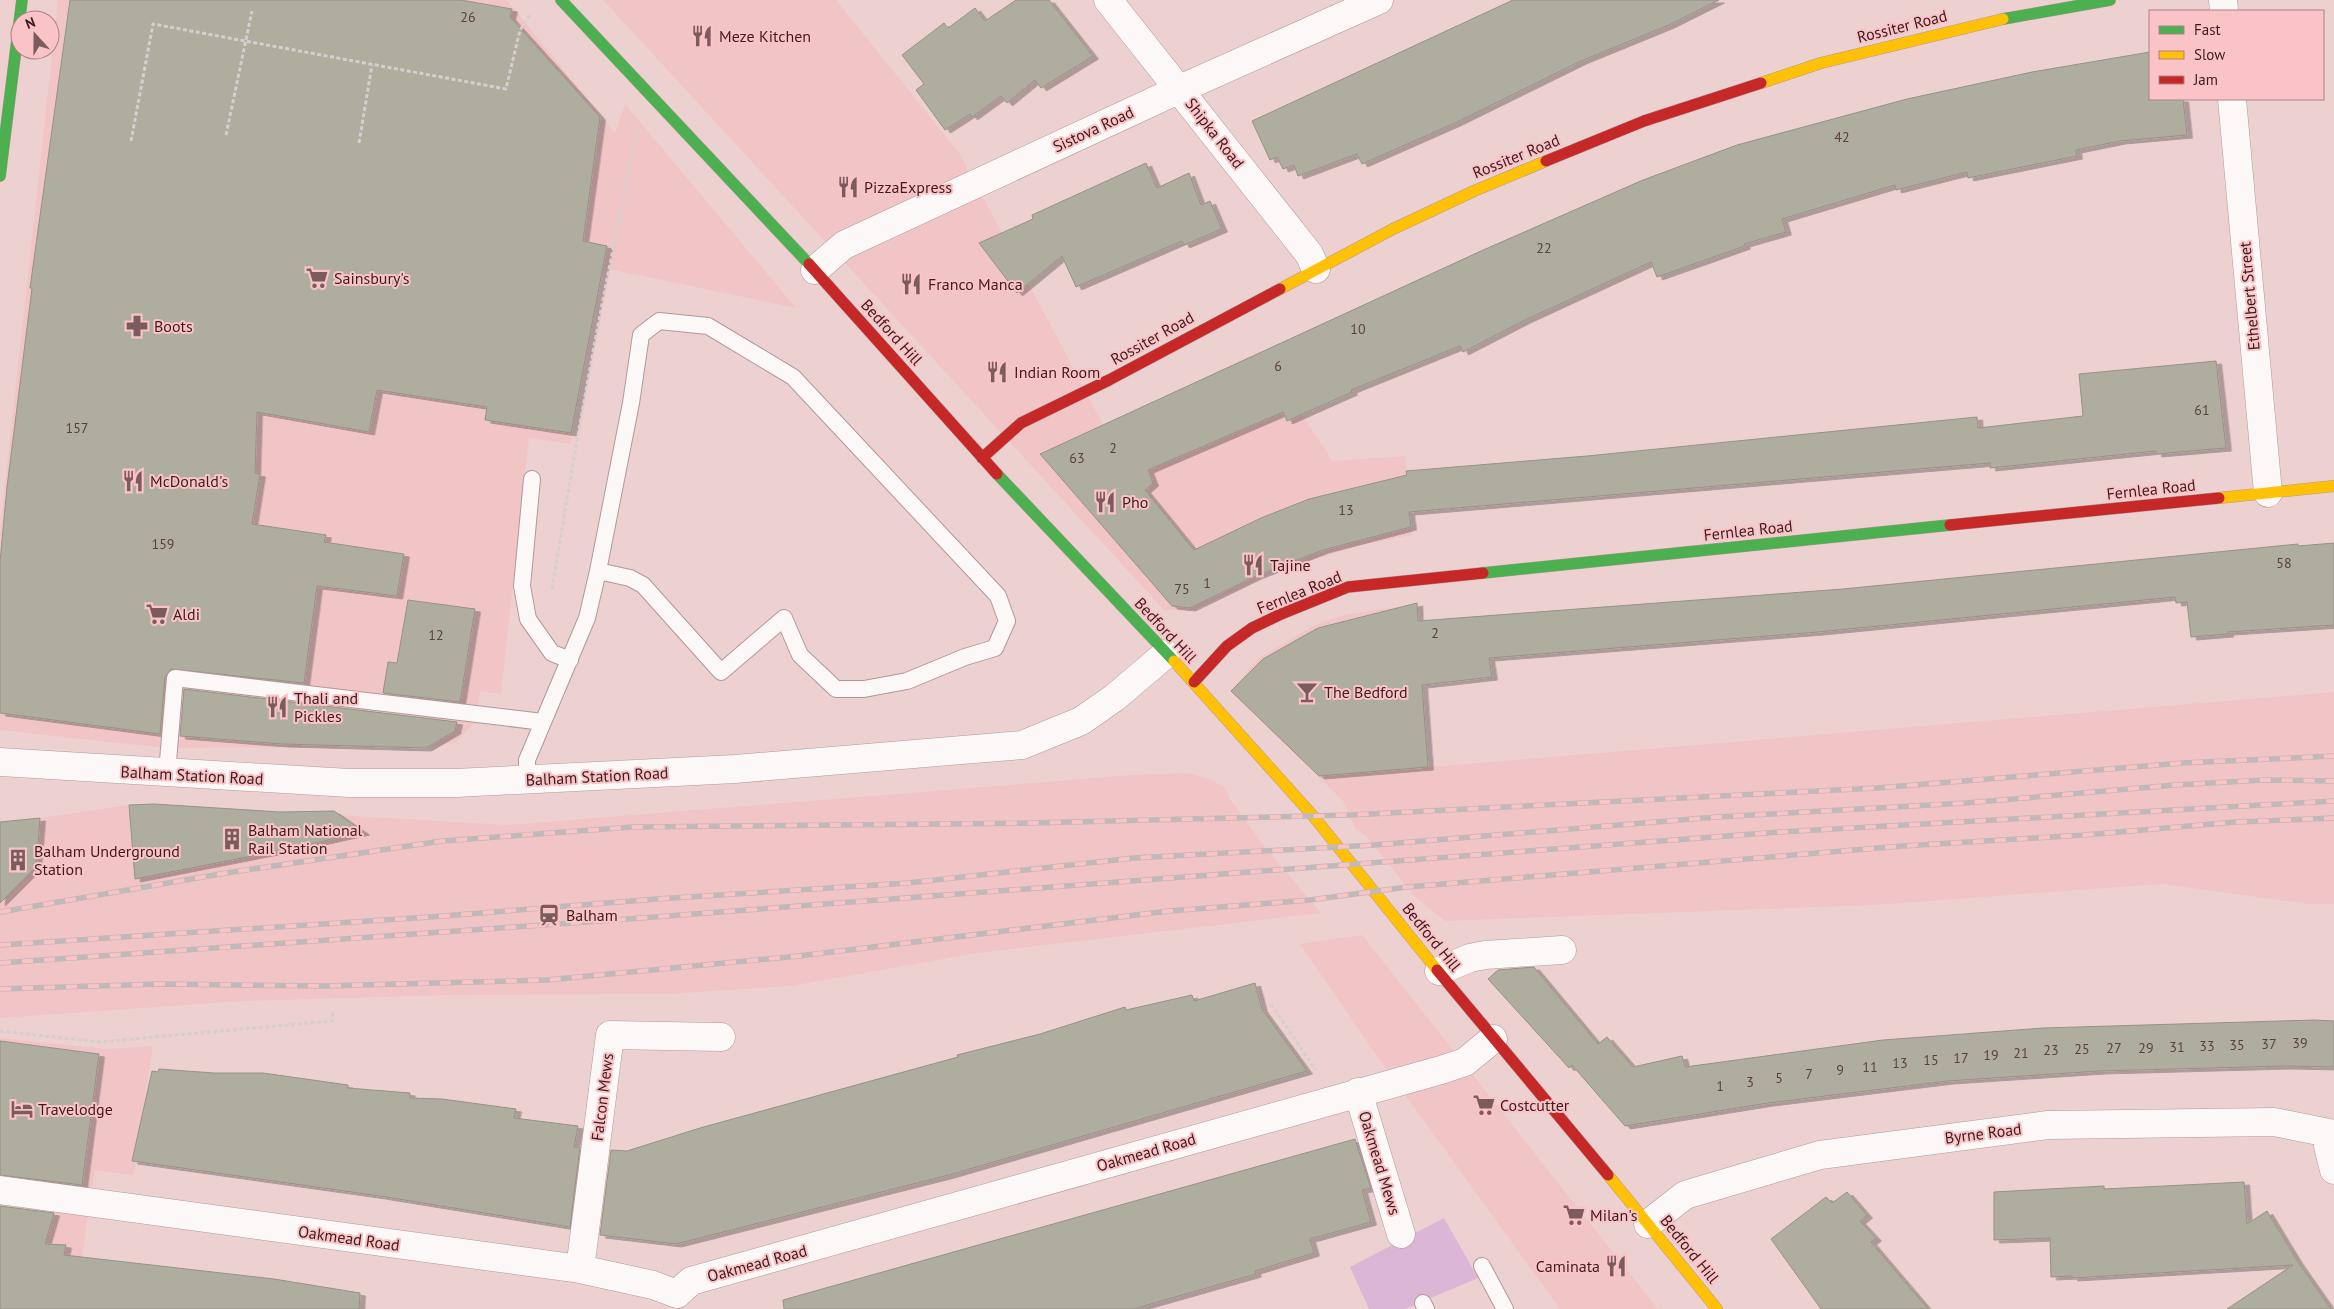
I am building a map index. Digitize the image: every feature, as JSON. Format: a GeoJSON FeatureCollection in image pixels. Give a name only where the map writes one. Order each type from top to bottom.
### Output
{"type":"FeatureCollection","features":[{"type":"Feature","properties":{"kind":"main road"},"geometry":{"type":"LineString","coordinates":[[0,176],[22,0]]}},
{"type":"Feature","properties":{"kind":"main road","name":"Bedford Hill"},"geometry":{"type":"LineString","coordinates":[[562,0],[815,270],[982,458],[1194,682],[1314,817],[1493,1039],[1717,1309]]}},
{"type":"Feature","properties":{"kind":"main road","name":"Rossiter Road"},"geometry":{"type":"LineString","coordinates":[[982,458],[1021,423],[1109,380],[1394,229],[1474,191],[1644,122],[1821,62],[2024,14],[2110,0]]}},
{"type":"Feature","properties":{"kind":"main road","name":"Fernlea Road"},"geometry":{"type":"LineString","coordinates":[[1194,682],[1218,654],[1240,636],[1280,614],[1348,587],[2334,486]]}},
{"type":"Feature","properties":{"kind":"street","name":"Shipka Road"},"geometry":{"type":"LineString","coordinates":[[1108,0],[1310,254],[1316,269]]}},
{"type":"Feature","properties":{"kind":"street","name":"Sistova Road"},"geometry":{"type":"LineString","coordinates":[[815,270],[844,245],[1180,89],[1379,0]]}},
{"type":"Feature","properties":{"kind":"street","name":"Ethelbert Street"},"geometry":{"type":"LineString","coordinates":[[2232,100],[2268,493]]}},
{"type":"Feature","properties":{"kind":"street","name":"Balham Station Road"},"geometry":{"type":"LineString","coordinates":[[0,762],[348,783],[527,781],[735,769],[1022,745],[1081,721],[1114,698],[1166,654]]}},
{"type":"Feature","properties":{"kind":"street"},"geometry":{"type":"LineString","coordinates":[[1439,971],[1470,958],[1485,955],[1562,950]]}},
{"type":"Feature","properties":{"kind":"street","name":"Falcon Mews"},"geometry":{"type":"LineString","coordinates":[[580,1269],[610,1035],[721,1038]]}},
{"type":"Feature","properties":{"kind":"street","name":"Oakmead Road"},"geometry":{"type":"LineString","coordinates":[[0,1190],[580,1269],[653,1285],[675,1301],[692,1281],[1465,1062],[1493,1039]]}},
{"type":"Feature","properties":{"kind":"street","name":"Oakmead Mews"},"geometry":{"type":"LineString","coordinates":[[1358,1092],[1402,1234]]}},
{"type":"Feature","properties":{"kind":"street","name":"Byrne Road"},"geometry":{"type":"LineString","coordinates":[[1648,1224],[1685,1195],[1820,1155],[2038,1126],[2274,1122],[2334,1134]]}},
{"type":"Feature","properties":{"kind":"street"},"geometry":{"type":"LineString","coordinates":[[2334,1134],[2328,1146],[2334,1170]]}},
{"type":"Feature","properties":{"kind":"lane"},"geometry":{"type":"LineString","coordinates":[[527,781],[527,760],[587,618],[631,402],[641,335],[659,321],[708,326],[793,377],[998,596],[1007,621],[995,648],[907,681],[864,689],[836,689],[800,655],[784,618],[721,672],[643,585],[630,578],[598,571]]}},
{"type":"Feature","properties":{"kind":"lane"},"geometry":{"type":"LineString","coordinates":[[532,479],[522,586],[528,619],[552,654],[570,660]]}},
{"type":"Feature","properties":{"kind":"lane"},"geometry":{"type":"LineString","coordinates":[[167,773],[175,678],[543,722]]}},
{"type":"Feature","properties":{"kind":"lane"},"geometry":{"type":"LineString","coordinates":[[1482,1266],[1505,1309]]}},
{"type":"Feature","properties":{"kind":"path"},"geometry":{"type":"LineString","coordinates":[[226,135],[252,11]]}},
{"type":"Feature","properties":{"kind":"path"},"geometry":{"type":"LineString","coordinates":[[131,141],[153,24],[506,89],[520,30],[531,14]]}},
{"type":"Feature","properties":{"kind":"path"},"geometry":{"type":"LineString","coordinates":[[359,143],[372,65]]}},
{"type":"Feature","properties":{"kind":"path"},"geometry":{"type":"LineString","coordinates":[[552,590],[577,434],[612,246],[640,122]]}},
{"type":"Feature","properties":{"kind":"path"},"geometry":{"type":"LineString","coordinates":[[1271,1004],[1317,1073],[1358,1092]]}},
{"type":"Feature","properties":{"kind":"path"},"geometry":{"type":"LineString","coordinates":[[0,1031],[100,1042],[332,1021],[333,1010]]}},
{"type":"Feature","properties":{"kind":"shaded area"},"geometry":{"type":"Polygon","coordinates":[[[58,0],[507,0],[615,133],[625,104],[796,308],[604,268],[570,444],[529,438],[501,694],[480,691],[477,720],[456,742],[436,746],[164,748],[0,730],[0,530],[51,60],[60,60],[60,10],[57,10],[58,0]]]}},
{"type":"Feature","properties":{"kind":"shaded area"},"geometry":{"type":"Polygon","coordinates":[[[603,0],[836,0],[960,154],[1104,426],[1259,352],[1333,461],[1405,456],[1412,535],[1361,545],[1274,572],[1190,611],[1164,610],[603,0]]]}},
{"type":"Feature","properties":{"kind":"shaded area"},"geometry":{"type":"Polygon","coordinates":[[[1417,604],[1429,767],[2334,692],[2334,904],[2309,904],[2162,884],[1875,905],[1445,921],[1416,898],[1365,835],[1356,830],[1343,801],[1231,691],[1260,657],[1315,625],[1344,615],[1417,604]]]}},
{"type":"Feature","properties":{"kind":"shaded area"},"geometry":{"type":"Polygon","coordinates":[[[1187,773],[1208,778],[1224,787],[1230,799],[1261,842],[1321,913],[978,953],[791,986],[668,994],[451,995],[244,1001],[0,1018],[0,822],[129,805],[154,804],[508,825],[1132,775],[1187,773]]]}},
{"type":"Feature","properties":{"kind":"shaded area"},"geometry":{"type":"Polygon","coordinates":[[[1362,935],[1658,1309],[1560,1309],[1374,1052],[1300,944],[1362,935]]]}},
{"type":"Feature","properties":{"kind":"shaded area"},"geometry":{"type":"Polygon","coordinates":[[[0,1038],[107,1049],[153,1046],[135,1172],[132,1175],[95,1170],[74,1309],[0,1309],[0,1038]]]}},
{"type":"Feature","properties":{"kind":"shaded area"},"geometry":{"type":"Polygon","coordinates":[[[1444,1218],[1478,1278],[1405,1309],[1369,1309],[1350,1267],[1444,1218]]]}},
{"type":"Feature","properties":{"kind":"building"},"geometry":{"type":"Polygon","coordinates":[[[70,0],[461,0],[512,9],[510,17],[600,117],[583,241],[607,246],[571,433],[485,420],[487,407],[377,390],[369,432],[257,412],[255,473],[260,474],[252,524],[326,535],[324,542],[404,554],[397,596],[317,586],[304,683],[171,669],[165,677],[160,734],[0,713],[0,562],[7,487],[32,288],[30,288],[70,0]]]}},
{"type":"Feature","properties":{"kind":"building"},"geometry":{"type":"Polygon","coordinates":[[[1016,0],[1049,0],[1093,56],[1041,88],[1035,80],[1007,103],[1001,96],[972,117],[970,114],[945,130],[916,90],[924,84],[902,55],[944,23],[948,28],[975,8],[985,21],[1016,0]]]}},
{"type":"Feature","properties":{"kind":"building"},"geometry":{"type":"Polygon","coordinates":[[[1513,0],[1719,0],[1669,25],[1581,61],[1455,123],[1362,164],[1357,154],[1298,176],[1294,165],[1283,169],[1277,157],[1270,160],[1252,121],[1513,0]]]}},
{"type":"Feature","properties":{"kind":"building"},"geometry":{"type":"Polygon","coordinates":[[[2149,52],[2149,100],[2183,100],[2187,135],[2120,141],[2076,150],[2077,156],[1968,178],[1967,172],[1896,190],[1895,185],[1782,219],[1786,232],[1744,244],[1745,246],[1657,277],[1651,262],[1525,320],[1463,352],[1460,346],[1351,390],[1352,392],[1287,421],[1283,412],[1148,470],[1153,483],[1145,490],[1194,550],[1261,518],[1309,499],[1407,475],[1406,471],[1587,456],[1977,417],[1978,428],[2083,416],[2079,374],[2216,361],[2226,448],[2156,454],[2156,451],[1990,468],[1990,463],[1409,512],[1411,527],[1323,550],[1256,576],[1190,608],[1172,606],[1040,454],[1481,251],[1643,180],[1737,145],[1907,99],[2032,72],[2149,52]]]}},
{"type":"Feature","properties":{"kind":"building"},"geometry":{"type":"Polygon","coordinates":[[[1146,163],[1157,188],[1189,173],[1201,205],[1210,201],[1222,229],[1184,245],[1182,241],[1076,287],[1062,256],[1017,293],[979,243],[1033,219],[1032,215],[1146,163]]]}},
{"type":"Feature","properties":{"kind":"building"},"geometry":{"type":"Polygon","coordinates":[[[2334,543],[2334,625],[2228,632],[2228,634],[2191,637],[2187,602],[2176,603],[2175,597],[1818,632],[1489,658],[1492,677],[1422,685],[1428,767],[1319,776],[1231,691],[1263,659],[1318,628],[1417,603],[1418,621],[1843,589],[2298,544],[2298,546],[2334,543]]]}},
{"type":"Feature","properties":{"kind":"building"},"geometry":{"type":"Polygon","coordinates":[[[408,600],[475,609],[460,702],[383,693],[388,662],[397,663],[408,600]]]}},
{"type":"Feature","properties":{"kind":"building","name":"Thali and Pickles"},"geometry":{"type":"Polygon","coordinates":[[[184,689],[457,722],[455,731],[426,748],[282,744],[180,736],[184,689]]]}},
{"type":"Feature","properties":{"kind":"building","name":"Balham National Rail Station"},"geometry":{"type":"Polygon","coordinates":[[[154,804],[280,812],[334,811],[364,832],[135,879],[129,805],[154,804]]]}},
{"type":"Feature","properties":{"kind":"building","name":"Balham Underground Station"},"geometry":{"type":"Polygon","coordinates":[[[40,818],[36,867],[0,903],[0,822],[40,818]]]}},
{"type":"Feature","properties":{"kind":"building"},"geometry":{"type":"Polygon","coordinates":[[[1534,967],[1598,1044],[1607,1037],[1633,1067],[1682,1056],[1685,1067],[1883,1040],[2043,1028],[2314,1020],[2334,1021],[2334,1067],[2285,1066],[2099,1071],[1948,1081],[1768,1103],[1625,1126],[1572,1065],[1569,1068],[1488,979],[1498,970],[1534,967]]]}},
{"type":"Feature","properties":{"kind":"building"},"geometry":{"type":"Polygon","coordinates":[[[1255,983],[1262,1009],[1307,1071],[949,1175],[676,1244],[600,1235],[611,1150],[627,1151],[700,1128],[958,1057],[957,1055],[1040,1034],[1125,1007],[1126,1010],[1192,995],[1194,1001],[1255,983]]]}},
{"type":"Feature","properties":{"kind":"building"},"geometry":{"type":"Polygon","coordinates":[[[0,1041],[99,1054],[82,1185],[0,1175],[0,1041]]]}},
{"type":"Feature","properties":{"kind":"building"},"geometry":{"type":"Polygon","coordinates":[[[159,1069],[214,1073],[263,1073],[348,1085],[348,1088],[410,1093],[410,1098],[442,1099],[516,1109],[514,1118],[578,1126],[574,1147],[580,1147],[570,1227],[380,1196],[132,1161],[152,1071],[158,1072],[159,1069]]]}},
{"type":"Feature","properties":{"kind":"building"},"geometry":{"type":"Polygon","coordinates":[[[1355,1139],[1371,1188],[1362,1190],[1371,1222],[1310,1239],[1314,1253],[1255,1271],[1256,1274],[1133,1309],[784,1309],[783,1300],[1355,1139]]]}},
{"type":"Feature","properties":{"kind":"building"},"geometry":{"type":"Polygon","coordinates":[[[2244,1182],[2247,1224],[2267,1211],[2298,1262],[2331,1309],[2227,1309],[2293,1265],[2072,1278],[2072,1276],[2051,1277],[2050,1238],[1994,1240],[1994,1192],[2104,1186],[2104,1189],[2244,1182]]]}},
{"type":"Feature","properties":{"kind":"building"},"geometry":{"type":"Polygon","coordinates":[[[1847,1192],[1867,1215],[1860,1221],[1876,1238],[1871,1242],[1928,1309],[1821,1309],[1771,1239],[1826,1197],[1832,1203],[1847,1192]]]}},
{"type":"Feature","properties":{"kind":"building"},"geometry":{"type":"Polygon","coordinates":[[[0,1206],[54,1213],[45,1244],[66,1245],[64,1255],[274,1279],[360,1293],[359,1309],[0,1309],[0,1206]]]}},
{"type":"Feature","properties":{"kind":"railway"},"geometry":{"type":"LineString","coordinates":[[0,912],[226,873],[442,841],[632,827],[1031,823],[1350,815],[1877,788],[2183,763],[2334,756]]}},
{"type":"Feature","properties":{"kind":"railway"},"geometry":{"type":"LineString","coordinates":[[0,945],[908,883],[1134,858],[1374,845],[1717,817],[1966,803],[2175,785],[2264,780],[2334,781]]}},
{"type":"Feature","properties":{"kind":"railway"},"geometry":{"type":"LineString","coordinates":[[0,963],[601,921],[1780,832],[2334,801]]}},
{"type":"Feature","properties":{"kind":"railway"},"geometry":{"type":"LineString","coordinates":[[0,989],[160,984],[324,986],[547,980],[799,956],[1169,911],[1310,900],[1407,887],[1903,846],[2084,835],[2236,822],[2334,818]]}},
{"type":"Feature","properties":{"kind":"traffic: fast"},"geometry":{"type":"LineString","coordinates":[[0,176],[22,0]]}},
{"type":"Feature","properties":{"kind":"traffic: fast"},"geometry":{"type":"LineString","coordinates":[[561,0],[809,264]]}},
{"type":"Feature","properties":{"kind":"traffic: fast"},"geometry":{"type":"LineString","coordinates":[[2003,19],[2110,0]]}},
{"type":"Feature","properties":{"kind":"traffic: fast"},"geometry":{"type":"LineString","coordinates":[[997,474],[1174,661]]}},
{"type":"Feature","properties":{"kind":"traffic: fast"},"geometry":{"type":"LineString","coordinates":[[1483,573],[1950,525]]}},
{"type":"Feature","properties":{"kind":"traffic: slow"},"geometry":{"type":"LineString","coordinates":[[1761,83],[1821,63],[2003,19]]}},
{"type":"Feature","properties":{"kind":"traffic: slow"},"geometry":{"type":"LineString","coordinates":[[1280,289],[1393,229],[1474,191],[1546,161]]}},
{"type":"Feature","properties":{"kind":"traffic: slow"},"geometry":{"type":"LineString","coordinates":[[2219,498],[2334,486]]}},
{"type":"Feature","properties":{"kind":"traffic: slow"},"geometry":{"type":"LineString","coordinates":[[1174,661],[1314,817],[1437,970]]}},
{"type":"Feature","properties":{"kind":"traffic: slow"},"geometry":{"type":"LineString","coordinates":[[1608,1175],[1717,1309]]}},
{"type":"Feature","properties":{"kind":"traffic: jam"},"geometry":{"type":"LineString","coordinates":[[1546,161],[1644,121],[1761,83]]}},
{"type":"Feature","properties":{"kind":"traffic: jam"},"geometry":{"type":"LineString","coordinates":[[809,264],[997,474]]}},
{"type":"Feature","properties":{"kind":"traffic: jam"},"geometry":{"type":"LineString","coordinates":[[982,458],[1021,423],[1109,380],[1280,289]]}},
{"type":"Feature","properties":{"kind":"traffic: jam"},"geometry":{"type":"LineString","coordinates":[[1950,525],[2219,498]]}},
{"type":"Feature","properties":{"kind":"traffic: jam"},"geometry":{"type":"LineString","coordinates":[[1194,682],[1227,646],[1252,628],[1348,587],[1483,573]]}},
{"type":"Feature","properties":{"kind":"traffic: jam"},"geometry":{"type":"LineString","coordinates":[[1437,970],[1608,1175]]}},
{"type":"Feature","properties":{"kind":"place","name":"Meze Kitchen"},"geometry":{"type":"Point","coordinates":[702,36]}},
{"type":"Feature","properties":{"kind":"place","name":"PizzaExpress"},"geometry":{"type":"Point","coordinates":[848,187]}},
{"type":"Feature","properties":{"kind":"place","name":"Sainsbury's"},"geometry":{"type":"Point","coordinates":[317,278]}},
{"type":"Feature","properties":{"kind":"place","name":"Franco Manca"},"geometry":{"type":"Point","coordinates":[911,284]}},
{"type":"Feature","properties":{"kind":"place","name":"Boots"},"geometry":{"type":"Point","coordinates":[137,326]}},
{"type":"Feature","properties":{"kind":"place","name":"Indian Room"},"geometry":{"type":"Point","coordinates":[997,372]}},
{"type":"Feature","properties":{"kind":"place","name":"McDonald's"},"geometry":{"type":"Point","coordinates":[133,481]}},
{"type":"Feature","properties":{"kind":"place","name":"Pho"},"geometry":{"type":"Point","coordinates":[1105,502]}},
{"type":"Feature","properties":{"kind":"place","name":"Tajine"},"geometry":{"type":"Point","coordinates":[1253,565]}},
{"type":"Feature","properties":{"kind":"place","name":"Aldi"},"geometry":{"type":"Point","coordinates":[157,614]}},
{"type":"Feature","properties":{"kind":"place","name":"The Bedford"},"geometry":{"type":"Point","coordinates":[1307,692]}},
{"type":"Feature","properties":{"kind":"place","name":"Thali and Pickles"},"geometry":{"type":"Point","coordinates":[277,707]}},
{"type":"Feature","properties":{"kind":"place","name":"Balham National Rail Station"},"geometry":{"type":"Point","coordinates":[232,839]}},
{"type":"Feature","properties":{"kind":"place","name":"Balham Underground Station"},"geometry":{"type":"Point","coordinates":[18,860]}},
{"type":"Feature","properties":{"kind":"place","name":"Balham"},"geometry":{"type":"Point","coordinates":[549,915]}},
{"type":"Feature","properties":{"kind":"place","name":"Costcutter"},"geometry":{"type":"Point","coordinates":[1484,1105]}},
{"type":"Feature","properties":{"kind":"place","name":"Travelodge"},"geometry":{"type":"Point","coordinates":[22,1109]}},
{"type":"Feature","properties":{"kind":"place","name":"Milan's"},"geometry":{"type":"Point","coordinates":[1574,1215]}},
{"type":"Feature","properties":{"kind":"place","name":"Caminata"},"geometry":{"type":"Point","coordinates":[1616,1266]}}]}
